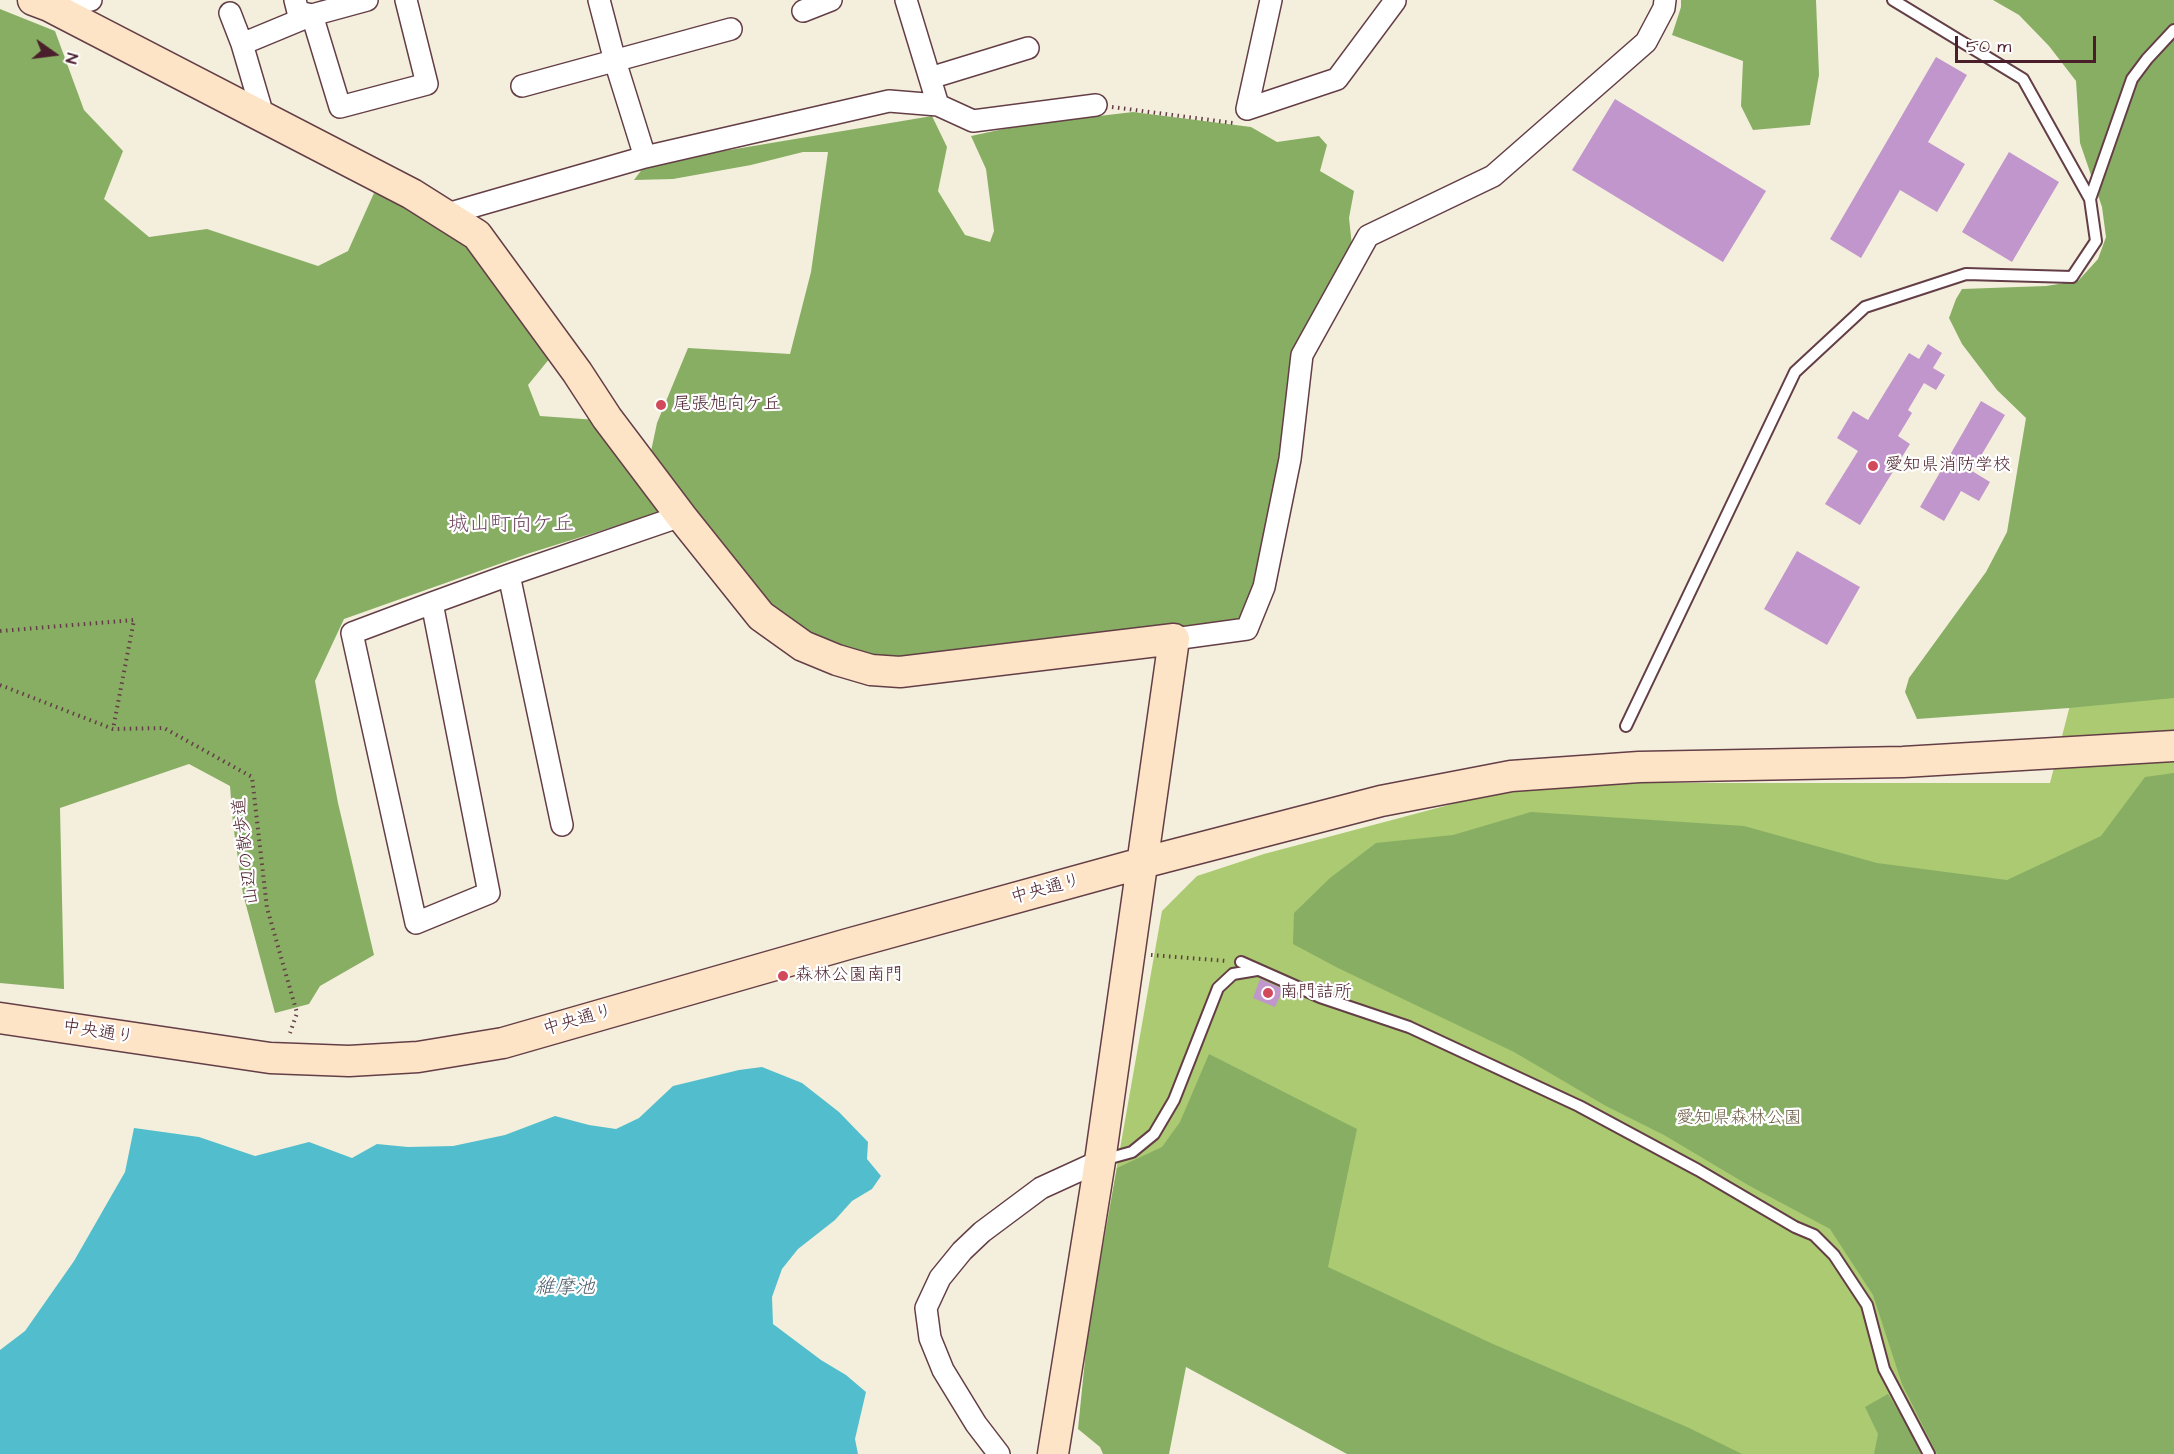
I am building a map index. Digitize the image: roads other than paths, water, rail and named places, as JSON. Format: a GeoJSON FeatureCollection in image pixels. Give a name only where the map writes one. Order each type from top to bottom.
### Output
{"type":"FeatureCollection","features":[{"type":"Feature","properties":{"kind":"street"},"geometry":{"type":"LineString","coordinates":[[43,2],[91,0]]}},
{"type":"Feature","properties":{"kind":"street"},"geometry":{"type":"LineString","coordinates":[[295,0],[298,12],[312,15]]}},
{"type":"Feature","properties":{"kind":"street"},"geometry":{"type":"LineString","coordinates":[[242,44],[312,15],[367,0]]}},
{"type":"Feature","properties":{"kind":"street"},"geometry":{"type":"LineString","coordinates":[[312,15],[340,107],[426,84],[406,0]]}},
{"type":"Feature","properties":{"kind":"street"},"geometry":{"type":"LineString","coordinates":[[599,0],[645,157]]}},
{"type":"Feature","properties":{"kind":"street"},"geometry":{"type":"LineString","coordinates":[[803,10],[831,0]]}},
{"type":"Feature","properties":{"kind":"street"},"geometry":{"type":"LineString","coordinates":[[906,0],[938,105]]}},
{"type":"Feature","properties":{"kind":"street"},"geometry":{"type":"LineString","coordinates":[[1271,0],[1247,110],[1337,80],[1395,0]]}},
{"type":"Feature","properties":{"kind":"street"},"geometry":{"type":"LineString","coordinates":[[43,2],[412,194],[477,235],[577,372],[607,418],[761,616],[803,646],[837,660],[871,670],[900,672],[1247,629],[1264,587],[1290,459],[1302,355],[1368,236],[1493,176],[1646,42],[1664,8],[1665,0]]}},
{"type":"Feature","properties":{"kind":"street"},"geometry":{"type":"LineString","coordinates":[[230,13],[260,105],[254,112]]}},
{"type":"Feature","properties":{"kind":"street"},"geometry":{"type":"LineString","coordinates":[[522,86],[731,29]]}},
{"type":"Feature","properties":{"kind":"street"},"geometry":{"type":"LineString","coordinates":[[930,78],[1028,48]]}},
{"type":"Feature","properties":{"kind":"street"},"geometry":{"type":"LineString","coordinates":[[447,214],[645,157],[889,101],[938,105],[973,121],[1096,105]]}},
{"type":"Feature","properties":{"kind":"street"},"geometry":{"type":"LineString","coordinates":[[432,603],[489,893],[416,923],[352,633],[509,574],[681,516]]}},
{"type":"Feature","properties":{"kind":"street"},"geometry":{"type":"LineString","coordinates":[[509,574],[562,825]]}},
{"type":"Feature","properties":{"kind":"street"},"geometry":{"type":"LineString","coordinates":[[1053,1454],[1100,1161],[1174,639]]}},
{"type":"Feature","properties":{"kind":"street","name":"中央通り"},"geometry":{"type":"LineString","coordinates":[[0,1018],[270,1058],[349,1061],[418,1058],[503,1043],[848,944],[1142,863],[1381,801],[1511,776],[1639,767],[1903,762],[2174,746]]}},
{"type":"Feature","properties":{"kind":"street"},"geometry":{"type":"LineString","coordinates":[[999,1454],[975,1424],[943,1370],[930,1338],[926,1308],[940,1278],[962,1251],[982,1232],[1041,1188],[1100,1161]]}},
{"type":"Feature","properties":{"kind":"lane"},"geometry":{"type":"LineString","coordinates":[[1626,726],[1795,372],[1865,307],[1966,274],[2073,277],[2096,241],[2090,199],[2023,79],[1893,0]]}},
{"type":"Feature","properties":{"kind":"lane"},"geometry":{"type":"LineString","coordinates":[[2090,199],[2132,79],[2174,30]]}},
{"type":"Feature","properties":{"kind":"lane"},"geometry":{"type":"LineString","coordinates":[[1241,962],[1320,997],[1409,1027],[1579,1106],[1814,1235],[1834,1255],[1867,1305],[1884,1369],[1929,1454]]}},
{"type":"Feature","properties":{"kind":"lane"},"geometry":{"type":"LineString","coordinates":[[1100,1161],[1132,1152],[1154,1134],[1174,1100],[1218,988],[1233,974],[1259,970]]}},
{"type":"Feature","properties":{"kind":"water","name":"維摩池"},"geometry":{"type":"Polygon","coordinates":[[[762,1067],[802,1083],[839,1112],[868,1142],[867,1159],[881,1176],[872,1189],[852,1201],[835,1220],[798,1249],[782,1269],[772,1297],[773,1324],[821,1360],[846,1375],[866,1392],[855,1439],[858,1454],[0,1454],[0,1350],[25,1331],[74,1261],[125,1172],[134,1128],[199,1137],[255,1156],[309,1142],[352,1158],[377,1144],[408,1147],[453,1146],[505,1135],[555,1116],[616,1129],[639,1118],[673,1086],[739,1070],[762,1067]]]}},
{"type":"Feature","properties":{"kind":"place","name":"尾張旭向ケ丘"},"geometry":{"type":"Point","coordinates":[661,405]}},
{"type":"Feature","properties":{"kind":"place","name":"愛知県消防学校"},"geometry":{"type":"Point","coordinates":[1873,466]}},
{"type":"Feature","properties":{"kind":"place","name":"森林公園南門"},"geometry":{"type":"Point","coordinates":[783,976]}},
{"type":"Feature","properties":{"kind":"place","name":"南門詰所"},"geometry":{"type":"Point","coordinates":[1268,993]}},
{"type":"Feature","properties":{"kind":"district","name":"城山町向ケ丘"},"geometry":{"type":"Point","coordinates":[511,526]}},
{"type":"Feature","properties":{"kind":"park label","name":"愛知県森林公園"},"geometry":{"type":"Point","coordinates":[1739,1119]}}]}
